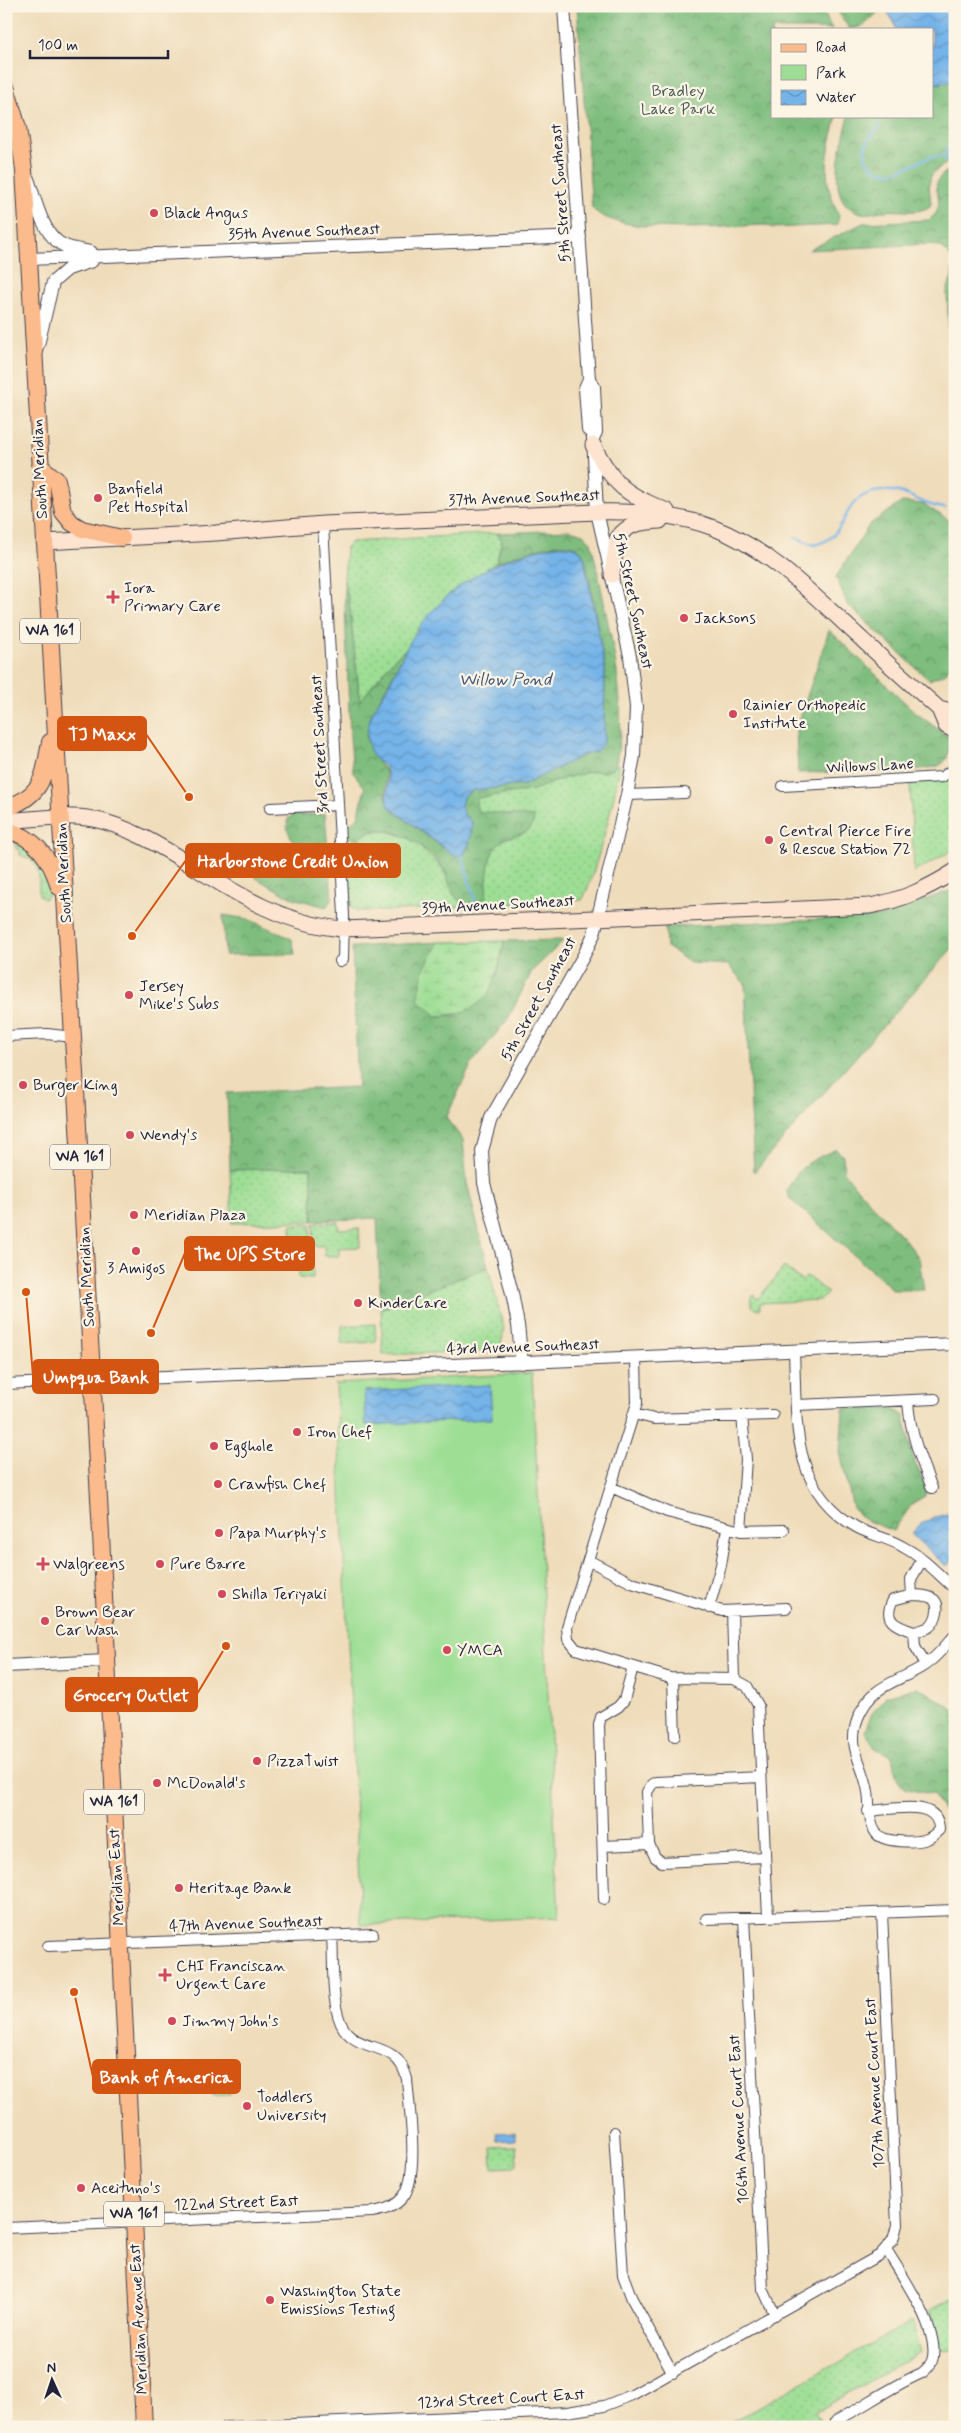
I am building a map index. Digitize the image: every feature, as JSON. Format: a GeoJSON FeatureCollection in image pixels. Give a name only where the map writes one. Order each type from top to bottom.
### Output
{"type":"FeatureCollection","features":[{"type":"Feature","properties":{"kind":"main road","name":"South Meridian"},"geometry":{"type":"LineString","coordinates":[[6,87],[18,128],[24,170],[106,1661]]}},
{"type":"Feature","properties":{"kind":"main road"},"geometry":{"type":"LineString","coordinates":[[593,441],[611,476],[628,493],[696,523]]}},
{"type":"Feature","properties":{"kind":"main road"},"geometry":{"type":"LineString","coordinates":[[40,466],[57,480],[63,512],[72,523],[82,529],[122,538]]}},
{"type":"Feature","properties":{"kind":"main road","name":"37th Avenue Southeast"},"geometry":{"type":"LineString","coordinates":[[44,542],[323,524],[597,512],[640,512],[696,523],[732,536],[782,567],[939,709],[955,714]]}},
{"type":"Feature","properties":{"kind":"main road"},"geometry":{"type":"LineString","coordinates":[[612,575],[618,539],[630,526],[657,521],[696,523]]}},
{"type":"Feature","properties":{"kind":"main road","name":"37th Avenue Southeast"},"geometry":{"type":"LineString","coordinates":[[939,709],[946,726],[955,731]]}},
{"type":"Feature","properties":{"kind":"main road"},"geometry":{"type":"LineString","coordinates":[[6,809],[31,797],[36,792],[45,770],[55,720]]}},
{"type":"Feature","properties":{"kind":"main road","name":"39th Avenue Southeast"},"geometry":{"type":"LineString","coordinates":[[6,821],[60,817],[94,820],[128,830],[156,844],[266,909],[296,921],[344,929],[870,906],[892,902],[913,895],[955,871]]}},
{"type":"Feature","properties":{"kind":"main road"},"geometry":{"type":"LineString","coordinates":[[6,830],[30,840],[46,855],[57,880],[66,910]]}},
{"type":"Feature","properties":{"kind":"main road","name":"Meridian East"},"geometry":{"type":"LineString","coordinates":[[106,1661],[123,2002]]}},
{"type":"Feature","properties":{"kind":"main road","name":"Meridian Avenue East"},"geometry":{"type":"LineString","coordinates":[[123,2002],[144,2427]]}},
{"type":"Feature","properties":{"kind":"street","name":"5th Street Southeast"},"geometry":{"type":"LineString","coordinates":[[522,1363],[512,1293],[487,1201],[482,1167],[482,1151],[491,1118],[584,955],[599,918],[628,795],[634,756],[636,707],[630,656],[597,512],[593,441],[596,432],[594,387],[589,378],[564,6]]}},
{"type":"Feature","properties":{"kind":"street"},"geometry":{"type":"LineString","coordinates":[[24,170],[46,225],[58,242],[68,247],[108,256]]}},
{"type":"Feature","properties":{"kind":"street","name":"35th Avenue Southeast"},"geometry":{"type":"LineString","coordinates":[[29,259],[580,237]]}},
{"type":"Feature","properties":{"kind":"street"},"geometry":{"type":"LineString","coordinates":[[34,360],[53,282],[68,269],[108,256]]}},
{"type":"Feature","properties":{"kind":"street","name":"3rd Street Southeast"},"geometry":{"type":"LineString","coordinates":[[323,524],[344,929],[343,958],[340,962]]}},
{"type":"Feature","properties":{"kind":"street","name":"Willows Lane"},"geometry":{"type":"LineString","coordinates":[[783,786],[942,777],[955,768]]}},
{"type":"Feature","properties":{"kind":"street"},"geometry":{"type":"LineString","coordinates":[[628,795],[685,793]]}},
{"type":"Feature","properties":{"kind":"street"},"geometry":{"type":"LineString","coordinates":[[270,808],[338,805]]}},
{"type":"Feature","properties":{"kind":"street"},"geometry":{"type":"LineString","coordinates":[[6,1036],[47,1034],[73,1037]]}},
{"type":"Feature","properties":{"kind":"street","name":"43rd Avenue Southeast"},"geometry":{"type":"LineString","coordinates":[[92,1380],[955,1344]]}},
{"type":"Feature","properties":{"kind":"street"},"geometry":{"type":"LineString","coordinates":[[794,1351],[802,1458],[810,1479],[821,1498],[845,1521],[858,1529],[906,1548],[955,1589]]}},
{"type":"Feature","properties":{"kind":"street"},"geometry":{"type":"LineString","coordinates":[[636,1358],[637,1403],[567,1627],[568,1639],[576,1649],[672,1678],[734,1679],[748,1686],[758,1706],[768,1917]]}},
{"type":"Feature","properties":{"kind":"street"},"geometry":{"type":"LineString","coordinates":[[6,1384],[92,1380]]}},
{"type":"Feature","properties":{"kind":"street"},"geometry":{"type":"LineString","coordinates":[[797,1405],[935,1399]]}},
{"type":"Feature","properties":{"kind":"street"},"geometry":{"type":"LineString","coordinates":[[908,1401],[909,1420],[914,1444],[932,1488]]}},
{"type":"Feature","properties":{"kind":"street"},"geometry":{"type":"LineString","coordinates":[[634,1414],[654,1419],[772,1415]]}},
{"type":"Feature","properties":{"kind":"street"},"geometry":{"type":"LineString","coordinates":[[741,1531],[746,1459],[742,1416]]}},
{"type":"Feature","properties":{"kind":"street"},"geometry":{"type":"LineString","coordinates":[[611,1486],[667,1512],[727,1528],[741,1531],[784,1530]]}},
{"type":"Feature","properties":{"kind":"street"},"geometry":{"type":"LineString","coordinates":[[709,1608],[722,1565],[727,1528]]}},
{"type":"Feature","properties":{"kind":"street"},"geometry":{"type":"LineString","coordinates":[[588,1560],[632,1583],[709,1608],[722,1611],[786,1608]]}},
{"type":"Feature","properties":{"kind":"street"},"geometry":{"type":"LineString","coordinates":[[912,1595],[911,1579],[922,1560]]}},
{"type":"Feature","properties":{"kind":"street"},"geometry":{"type":"LineString","coordinates":[[912,1595],[929,1596],[936,1601],[938,1607],[936,1617],[930,1626],[914,1632],[896,1626],[891,1620],[889,1609],[893,1600],[912,1595]]}},
{"type":"Feature","properties":{"kind":"street"},"geometry":{"type":"LineString","coordinates":[[732,1611],[734,1679]]}},
{"type":"Feature","properties":{"kind":"street"},"geometry":{"type":"LineString","coordinates":[[914,1632],[916,1646],[926,1664]]}},
{"type":"Feature","properties":{"kind":"street"},"geometry":{"type":"LineString","coordinates":[[868,1811],[925,1808],[934,1813],[939,1821],[939,1830],[926,1839],[904,1841],[885,1839],[876,1834],[868,1811],[868,1791],[855,1754],[854,1742],[857,1719],[869,1698],[878,1689],[926,1664],[955,1635]]}},
{"type":"Feature","properties":{"kind":"street"},"geometry":{"type":"LineString","coordinates":[[6,1666],[106,1661]]}},
{"type":"Feature","properties":{"kind":"street"},"geometry":{"type":"LineString","coordinates":[[604,1899],[598,1724],[601,1717],[618,1707],[624,1700],[633,1667]]}},
{"type":"Feature","properties":{"kind":"street"},"geometry":{"type":"LineString","coordinates":[[672,1678],[675,1736]]}},
{"type":"Feature","properties":{"kind":"street"},"geometry":{"type":"LineString","coordinates":[[762,1777],[656,1782],[652,1784],[647,1792],[649,1844],[655,1857],[662,1862],[765,1857]]}},
{"type":"Feature","properties":{"kind":"street"},"geometry":{"type":"LineString","coordinates":[[603,1846],[649,1844]]}},
{"type":"Feature","properties":{"kind":"street"},"geometry":{"type":"LineString","coordinates":[[706,1919],[955,1910]]}},
{"type":"Feature","properties":{"kind":"street","name":"107th Avenue Court East"},"geometry":{"type":"LineString","coordinates":[[882,1913],[897,2225],[893,2240],[886,2249]]}},
{"type":"Feature","properties":{"kind":"street","name":"106th Avenue Court East"},"geometry":{"type":"LineString","coordinates":[[744,1918],[763,2289],[775,2315]]}},
{"type":"Feature","properties":{"kind":"street","name":"47th Avenue Southeast"},"geometry":{"type":"LineString","coordinates":[[48,1946],[373,1934]]}},
{"type":"Feature","properties":{"kind":"street","name":"122nd Street East"},"geometry":{"type":"LineString","coordinates":[[6,2228],[372,2212],[393,2206],[404,2197],[410,2186],[413,2169],[405,2072],[394,2056],[382,2049],[357,2040],[344,2028],[338,2014],[332,1935]]}},
{"type":"Feature","properties":{"kind":"street"},"geometry":{"type":"LineString","coordinates":[[614,2132],[623,2275],[632,2299],[673,2374]]}},
{"type":"Feature","properties":{"kind":"street"},"geometry":{"type":"LineString","coordinates":[[836,2420],[863,2406],[876,2396],[922,2373],[929,2368],[934,2357],[932,2340],[924,2316],[886,2249]]}},
{"type":"Feature","properties":{"kind":"street","name":"123rd Street Court East"},"geometry":{"type":"LineString","coordinates":[[226,2427],[583,2410],[604,2406],[632,2395],[673,2374],[873,2260],[886,2249]]}},
{"type":"Feature","properties":{"kind":"green space","name":"Bradley Lake Park"},"geometry":{"type":"Polygon","coordinates":[[[577,6],[821,6],[832,28],[771,28],[771,118],[836,118],[828,155],[827,178],[833,202],[839,215],[837,225],[773,228],[765,225],[674,228],[624,223],[605,217],[592,208],[577,6]]]}},
{"type":"Feature","properties":{"kind":"green space"},"geometry":{"type":"Polygon","coordinates":[[[834,6],[883,6],[864,25],[849,28],[834,6]]]}},
{"type":"Feature","properties":{"kind":"green space"},"geometry":{"type":"Polygon","coordinates":[[[955,81],[955,158],[932,175],[929,185],[931,204],[929,207],[918,211],[881,211],[866,214],[849,207],[841,197],[838,185],[840,155],[849,118],[934,118],[934,84],[955,81]]]}},
{"type":"Feature","properties":{"kind":"green space"},"geometry":{"type":"Polygon","coordinates":[[[955,167],[955,482],[947,291],[952,277],[953,260],[943,248],[930,244],[809,250],[863,223],[929,220],[936,212],[939,204],[937,183],[939,178],[955,167]]]}},
{"type":"Feature","properties":{"kind":"green space"},"geometry":{"type":"Polygon","coordinates":[[[902,502],[923,504],[955,524],[955,654],[946,673],[929,680],[847,604],[836,577],[869,525],[902,502]]]}},
{"type":"Feature","properties":{"kind":"green space"},"geometry":{"type":"Polygon","coordinates":[[[570,530],[583,534],[591,542],[611,636],[617,673],[620,711],[619,748],[615,767],[606,772],[594,771],[565,778],[533,790],[477,798],[477,811],[534,817],[530,829],[509,837],[495,848],[488,868],[486,897],[474,904],[465,904],[460,902],[454,894],[443,869],[437,861],[421,846],[411,840],[390,831],[380,830],[370,831],[357,840],[347,834],[346,826],[358,818],[365,788],[353,772],[344,581],[349,601],[360,701],[394,659],[407,648],[369,721],[367,739],[375,759],[386,771],[386,796],[391,809],[452,854],[462,856],[469,845],[472,822],[464,815],[461,806],[463,797],[473,790],[524,785],[583,755],[594,752],[604,742],[605,669],[587,567],[582,553],[579,549],[572,546],[551,546],[538,548],[496,563],[502,541],[497,533],[570,530]]]}},
{"type":"Feature","properties":{"kind":"green space"},"geometry":{"type":"Polygon","coordinates":[[[497,533],[502,540],[496,563],[451,592],[432,611],[407,648],[394,659],[360,702],[349,601],[344,581],[346,547],[351,542],[497,533]]]}},
{"type":"Feature","properties":{"kind":"green space"},"geometry":{"type":"Polygon","coordinates":[[[829,630],[916,713],[949,737],[949,752],[946,760],[940,765],[931,768],[873,772],[798,773],[796,730],[829,630]]]}},
{"type":"Feature","properties":{"kind":"green space"},"geometry":{"type":"Polygon","coordinates":[[[619,764],[605,832],[587,891],[582,900],[385,911],[357,911],[351,907],[347,834],[357,840],[370,831],[387,831],[413,839],[443,869],[455,896],[473,797],[532,790],[565,778],[619,764]]]}},
{"type":"Feature","properties":{"kind":"green space"},"geometry":{"type":"Polygon","coordinates":[[[955,779],[955,847],[945,855],[914,872],[910,784],[955,779]]]}},
{"type":"Feature","properties":{"kind":"green space"},"geometry":{"type":"Polygon","coordinates":[[[325,814],[332,899],[326,907],[290,897],[256,878],[260,867],[267,859],[287,852],[293,842],[287,828],[288,819],[293,815],[325,814]]]}},
{"type":"Feature","properties":{"kind":"green space"},"geometry":{"type":"Polygon","coordinates":[[[15,842],[35,857],[40,864],[48,886],[49,895],[44,899],[39,895],[39,875],[36,865],[33,861],[20,855],[20,849],[16,849],[15,842]]]}},
{"type":"Feature","properties":{"kind":"green space"},"geometry":{"type":"Polygon","coordinates":[[[954,889],[955,945],[754,1172],[745,984],[728,965],[690,963],[666,946],[665,927],[883,916],[954,889]]]}},
{"type":"Feature","properties":{"kind":"green space"},"geometry":{"type":"Polygon","coordinates":[[[223,915],[248,919],[292,939],[295,954],[225,955],[223,915]]]}},
{"type":"Feature","properties":{"kind":"green space"},"geometry":{"type":"Polygon","coordinates":[[[564,940],[532,971],[508,1019],[472,1063],[446,1118],[463,1140],[467,1183],[488,1267],[381,1309],[377,1218],[313,1221],[311,1168],[230,1170],[227,1093],[358,1087],[352,947],[439,942],[424,969],[418,1000],[437,1016],[457,1015],[497,975],[504,941],[564,940]]]}},
{"type":"Feature","properties":{"kind":"green space"},"geometry":{"type":"Polygon","coordinates":[[[504,941],[493,984],[487,995],[479,1003],[455,1014],[437,1016],[418,1000],[424,969],[439,942],[504,941]]]}},
{"type":"Feature","properties":{"kind":"green space"},"geometry":{"type":"Polygon","coordinates":[[[836,1149],[843,1156],[844,1172],[919,1258],[924,1290],[891,1290],[888,1285],[790,1199],[787,1191],[801,1169],[813,1160],[836,1149]]]}},
{"type":"Feature","properties":{"kind":"green space"},"geometry":{"type":"Polygon","coordinates":[[[311,1168],[313,1221],[232,1223],[230,1170],[311,1168]]]}},
{"type":"Feature","properties":{"kind":"green space"},"geometry":{"type":"Polygon","coordinates":[[[338,1222],[339,1229],[359,1228],[360,1247],[339,1248],[339,1256],[325,1256],[324,1246],[314,1246],[313,1224],[338,1222]]]}},
{"type":"Feature","properties":{"kind":"green space"},"geometry":{"type":"Polygon","coordinates":[[[310,1224],[313,1279],[299,1278],[298,1254],[292,1253],[291,1225],[310,1224]]]}},
{"type":"Feature","properties":{"kind":"green space"},"geometry":{"type":"Polygon","coordinates":[[[488,1267],[504,1329],[501,1345],[487,1351],[383,1355],[381,1309],[488,1267]]]}},
{"type":"Feature","properties":{"kind":"green space"},"geometry":{"type":"Polygon","coordinates":[[[784,1267],[802,1281],[807,1276],[828,1293],[820,1300],[760,1303],[760,1309],[754,1308],[750,1302],[753,1295],[758,1299],[784,1267]]]}},
{"type":"Feature","properties":{"kind":"green space"},"geometry":{"type":"Polygon","coordinates":[[[375,1324],[376,1342],[341,1344],[342,1326],[375,1324]]]}},
{"type":"Feature","properties":{"kind":"green space","name":"YMCA"},"geometry":{"type":"Polygon","coordinates":[[[532,1373],[559,1917],[361,1925],[336,1384],[532,1373]]]}},
{"type":"Feature","properties":{"kind":"green space"},"geometry":{"type":"Polygon","coordinates":[[[857,1407],[893,1408],[904,1416],[913,1458],[926,1487],[925,1496],[913,1503],[893,1531],[863,1519],[853,1508],[840,1452],[843,1409],[857,1407]]]}},
{"type":"Feature","properties":{"kind":"green space"},"geometry":{"type":"Polygon","coordinates":[[[918,1687],[955,1710],[955,1821],[942,1809],[933,1794],[907,1789],[902,1786],[896,1776],[892,1756],[875,1748],[865,1731],[871,1715],[886,1696],[918,1687]]]}},
{"type":"Feature","properties":{"kind":"green space"},"geometry":{"type":"Polygon","coordinates":[[[229,2080],[230,2095],[213,2096],[212,2081],[229,2080]]]}},
{"type":"Feature","properties":{"kind":"green space"},"geometry":{"type":"Polygon","coordinates":[[[516,2146],[517,2164],[512,2167],[493,2168],[492,2147],[516,2146]]]}},
{"type":"Feature","properties":{"kind":"green space"},"geometry":{"type":"Polygon","coordinates":[[[955,2297],[955,2350],[941,2351],[936,2329],[929,2311],[955,2297]]]}},
{"type":"Feature","properties":{"kind":"green space"},"geometry":{"type":"Polygon","coordinates":[[[912,2321],[921,2352],[815,2412],[825,2427],[723,2427],[912,2321]]]}},
{"type":"Feature","properties":{"kind":"water"},"geometry":{"type":"Polygon","coordinates":[[[883,6],[955,6],[955,81],[934,84],[934,28],[896,28],[894,22],[883,6]]]}},
{"type":"Feature","properties":{"kind":"water","name":"Willow Pond"},"geometry":{"type":"Polygon","coordinates":[[[555,546],[576,548],[584,557],[605,669],[604,742],[597,751],[583,755],[524,785],[473,790],[463,797],[461,806],[464,815],[472,822],[471,835],[465,853],[462,856],[455,856],[389,807],[386,769],[375,759],[370,750],[367,733],[368,726],[413,636],[436,607],[466,582],[499,563],[536,550],[555,546]]]}},
{"type":"Feature","properties":{"kind":"water"},"geometry":{"type":"Polygon","coordinates":[[[490,1385],[492,1419],[366,1425],[364,1391],[490,1385]]]}},
{"type":"Feature","properties":{"kind":"water"},"geometry":{"type":"Polygon","coordinates":[[[947,1514],[955,1515],[955,1559],[946,1566],[912,1535],[914,1530],[922,1523],[947,1514]]]}},
{"type":"Feature","properties":{"kind":"water"},"geometry":{"type":"Polygon","coordinates":[[[515,2132],[515,2140],[497,2141],[496,2133],[515,2132]]]}},
{"type":"Feature","properties":{"kind":"waterway"},"geometry":{"type":"LineString","coordinates":[[953,82],[955,92]]}},
{"type":"Feature","properties":{"kind":"waterway"},"geometry":{"type":"LineString","coordinates":[[945,157],[955,122]]}},
{"type":"Feature","properties":{"kind":"waterway"},"geometry":{"type":"LineString","coordinates":[[880,125],[865,147],[865,157],[877,170],[895,171],[935,156],[945,157],[955,177]]}},
{"type":"Feature","properties":{"kind":"waterway"},"geometry":{"type":"LineString","coordinates":[[795,537],[814,545],[826,541],[840,527],[855,503],[863,496],[874,492],[895,491],[936,507],[945,508]]}},
{"type":"Feature","properties":{"kind":"waterway"},"geometry":{"type":"LineString","coordinates":[[462,856],[476,904]]}},
{"type":"Feature","properties":{"kind":"place","name":"Black Angus"},"geometry":{"type":"Point","coordinates":[154,213]}},
{"type":"Feature","properties":{"kind":"place","name":"Banfield Pet Hospital"},"geometry":{"type":"Point","coordinates":[98,498]}},
{"type":"Feature","properties":{"kind":"place","name":"Iora Primary Care"},"geometry":{"type":"Point","coordinates":[113,597]}},
{"type":"Feature","properties":{"kind":"place","name":"Jacksons"},"geometry":{"type":"Point","coordinates":[684,618]}},
{"type":"Feature","properties":{"kind":"place","name":"Rainier Orthopedic Institute"},"geometry":{"type":"Point","coordinates":[733,714]}},
{"type":"Feature","properties":{"kind":"place","name":"TJ Maxx"},"geometry":{"type":"Point","coordinates":[189,797]}},
{"type":"Feature","properties":{"kind":"place","name":"Central Pierce Fire & Rescue Station 72"},"geometry":{"type":"Point","coordinates":[769,840]}},
{"type":"Feature","properties":{"kind":"place","name":"Harborstone Credit Union"},"geometry":{"type":"Point","coordinates":[132,936]}},
{"type":"Feature","properties":{"kind":"place","name":"Jersey Mike's Subs"},"geometry":{"type":"Point","coordinates":[129,995]}},
{"type":"Feature","properties":{"kind":"place","name":"Burger King"},"geometry":{"type":"Point","coordinates":[23,1085]}},
{"type":"Feature","properties":{"kind":"place","name":"Wendy's"},"geometry":{"type":"Point","coordinates":[130,1135]}},
{"type":"Feature","properties":{"kind":"place","name":"Meridian Plaza"},"geometry":{"type":"Point","coordinates":[134,1215]}},
{"type":"Feature","properties":{"kind":"place","name":"3 Amigos"},"geometry":{"type":"Point","coordinates":[136,1251]}},
{"type":"Feature","properties":{"kind":"place","name":"Umpqua Bank"},"geometry":{"type":"Point","coordinates":[26,1292]}},
{"type":"Feature","properties":{"kind":"place","name":"KinderCare"},"geometry":{"type":"Point","coordinates":[358,1303]}},
{"type":"Feature","properties":{"kind":"place","name":"The UPS Store"},"geometry":{"type":"Point","coordinates":[151,1333]}},
{"type":"Feature","properties":{"kind":"place","name":"Iron Chef"},"geometry":{"type":"Point","coordinates":[297,1432]}},
{"type":"Feature","properties":{"kind":"place","name":"Egghole"},"geometry":{"type":"Point","coordinates":[214,1446]}},
{"type":"Feature","properties":{"kind":"place","name":"Crawfish Chef"},"geometry":{"type":"Point","coordinates":[218,1484]}},
{"type":"Feature","properties":{"kind":"place","name":"Papa Murphy's"},"geometry":{"type":"Point","coordinates":[219,1533]}},
{"type":"Feature","properties":{"kind":"place","name":"Walgreens"},"geometry":{"type":"Point","coordinates":[43,1564]}},
{"type":"Feature","properties":{"kind":"place","name":"Pure Barre"},"geometry":{"type":"Point","coordinates":[160,1564]}},
{"type":"Feature","properties":{"kind":"place","name":"Shilla Teriyaki"},"geometry":{"type":"Point","coordinates":[222,1594]}},
{"type":"Feature","properties":{"kind":"place","name":"Brown Bear Car Wash"},"geometry":{"type":"Point","coordinates":[45,1621]}},
{"type":"Feature","properties":{"kind":"place","name":"Grocery Outlet"},"geometry":{"type":"Point","coordinates":[226,1646]}},
{"type":"Feature","properties":{"kind":"place","name":"YMCA"},"geometry":{"type":"Point","coordinates":[447,1650]}},
{"type":"Feature","properties":{"kind":"place","name":"PizzaTwist"},"geometry":{"type":"Point","coordinates":[257,1761]}},
{"type":"Feature","properties":{"kind":"place","name":"McDonald's"},"geometry":{"type":"Point","coordinates":[157,1783]}},
{"type":"Feature","properties":{"kind":"place","name":"Heritage Bank"},"geometry":{"type":"Point","coordinates":[179,1888]}},
{"type":"Feature","properties":{"kind":"place","name":"CHI Franciscan Urgent Care"},"geometry":{"type":"Point","coordinates":[165,1975]}},
{"type":"Feature","properties":{"kind":"place","name":"Bank of America"},"geometry":{"type":"Point","coordinates":[74,1992]}},
{"type":"Feature","properties":{"kind":"place","name":"Jimmy John's"},"geometry":{"type":"Point","coordinates":[172,2021]}},
{"type":"Feature","properties":{"kind":"place","name":"Toddlers University"},"geometry":{"type":"Point","coordinates":[247,2106]}},
{"type":"Feature","properties":{"kind":"place","name":"Aceituno's"},"geometry":{"type":"Point","coordinates":[81,2188]}},
{"type":"Feature","properties":{"kind":"place","name":"Washington State Emissions Testing"},"geometry":{"type":"Point","coordinates":[270,2300]}}]}
